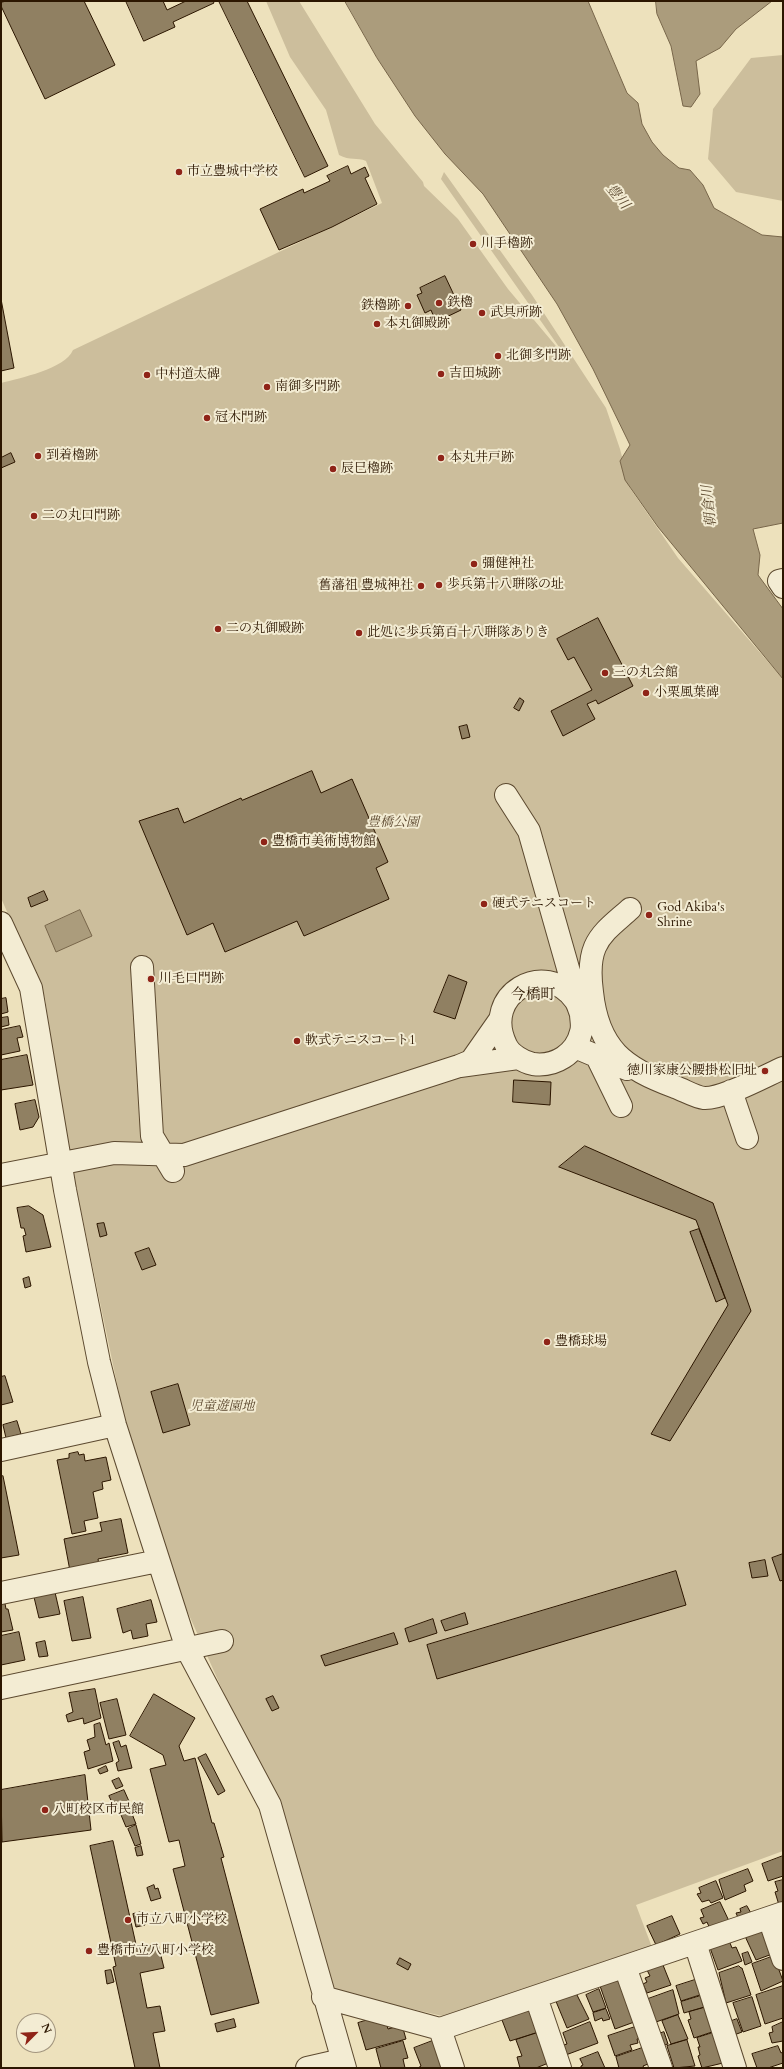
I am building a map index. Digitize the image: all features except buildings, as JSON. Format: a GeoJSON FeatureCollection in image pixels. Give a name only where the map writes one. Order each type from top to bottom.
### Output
{"type":"FeatureCollection","features":[{"type":"Feature","properties":{"kind":"street"},"geometry":{"type":"LineString","coordinates":[[783,580],[779,581],[783,587]]}},
{"type":"Feature","properties":{"kind":"street"},"geometry":{"type":"LineString","coordinates":[[506,795],[529,831],[569,971],[581,1014],[582,1031],[575,1047],[562,1059],[545,1064],[531,1064],[518,1058],[507,1048],[501,1035],[499,1021],[502,1006],[511,994],[523,985],[537,982],[569,971],[587,962],[592,957]]}},
{"type":"Feature","properties":{"kind":"street"},"geometry":{"type":"LineString","coordinates":[[630,909],[603,934],[594,948],[590,972],[593,1004],[600,1029],[618,1056],[628,1066],[647,1077]]}},
{"type":"Feature","properties":{"kind":"street"},"geometry":{"type":"LineString","coordinates":[[1,923],[31,988],[60,1164],[99,1362],[115,1425],[187,1649],[270,1805],[323,1997],[344,2064],[306,2068]]}},
{"type":"Feature","properties":{"kind":"street"},"geometry":{"type":"LineString","coordinates":[[142,967],[152,1136],[173,1171]]}},
{"type":"Feature","properties":{"kind":"street"},"geometry":{"type":"LineString","coordinates":[[537,982],[552,983],[565,989],[575,1000],[581,1014]]}},
{"type":"Feature","properties":{"kind":"street"},"geometry":{"type":"LineString","coordinates":[[1,1175],[114,1153],[161,1153],[184,1155],[459,1066],[471,1060],[499,1021]]}},
{"type":"Feature","properties":{"kind":"street"},"geometry":{"type":"LineString","coordinates":[[575,1047],[647,1077],[704,1098],[731,1091],[783,1068]]}},
{"type":"Feature","properties":{"kind":"street"},"geometry":{"type":"LineString","coordinates":[[597,1057],[621,1106]]}},
{"type":"Feature","properties":{"kind":"street"},"geometry":{"type":"LineString","coordinates":[[459,1066],[518,1058]]}},
{"type":"Feature","properties":{"kind":"street"},"geometry":{"type":"LineString","coordinates":[[731,1091],[747,1138]]}},
{"type":"Feature","properties":{"kind":"street"},"geometry":{"type":"LineString","coordinates":[[1,1450],[115,1425]]}},
{"type":"Feature","properties":{"kind":"street"},"geometry":{"type":"LineString","coordinates":[[1,1593],[158,1561]]}},
{"type":"Feature","properties":{"kind":"street"},"geometry":{"type":"LineString","coordinates":[[1,1688],[222,1641]]}},
{"type":"Feature","properties":{"kind":"street"},"geometry":{"type":"LineString","coordinates":[[323,1997],[440,2029],[776,1915],[783,1959]]}},
{"type":"Feature","properties":{"kind":"street"},"geometry":{"type":"LineString","coordinates":[[694,1943],[734,2068]]}},
{"type":"Feature","properties":{"kind":"street"},"geometry":{"type":"LineString","coordinates":[[625,1967],[661,2068]]}},
{"type":"Feature","properties":{"kind":"street"},"geometry":{"type":"LineString","coordinates":[[536,1997],[560,2068]]}},
{"type":"Feature","properties":{"kind":"street"},"geometry":{"type":"LineString","coordinates":[[440,2029],[453,2068]]}},
{"type":"Feature","properties":{"kind":"green space","name":"豊橋公園"},"geometry":{"type":"Polygon","coordinates":[[[266,1],[299,1],[375,124],[423,182],[424,186],[458,219],[508,289],[571,364],[441,179],[444,172],[532,295],[606,408],[620,449],[630,488],[678,558],[783,679],[783,1851],[636,1905],[653,1950],[451,2018],[334,1991],[255,1758],[221,1687],[177,1588],[131,1442],[121,1403],[62,1120],[45,998],[1,898],[1,383],[41,372],[52,367],[68,357],[73,350],[382,203],[366,161],[339,155],[326,110],[290,57],[266,1]]]}},
{"type":"Feature","properties":{"kind":"green space"},"geometry":{"type":"Polygon","coordinates":[[[783,55],[783,201],[736,192],[708,159],[713,109],[751,58],[783,55]]]}},
{"type":"Feature","properties":{"kind":"water"},"geometry":{"type":"Polygon","coordinates":[[[345,1],[588,1],[627,93],[638,103],[642,124],[652,142],[663,155],[679,168],[690,170],[703,185],[714,208],[762,235],[783,237],[783,523],[753,529],[760,555],[758,575],[783,609],[783,679],[658,527],[625,480],[620,461],[630,445],[593,369],[557,304],[483,194],[445,154],[415,116],[377,58],[345,1]]]}},
{"type":"Feature","properties":{"kind":"water"},"geometry":{"type":"Polygon","coordinates":[[[656,1],[772,1],[736,29],[720,48],[696,61],[700,94],[691,107],[683,106],[671,46],[657,14],[656,1]]]}},
{"type":"Feature","properties":{"kind":"water"},"geometry":{"type":"Polygon","coordinates":[[[80,910],[92,936],[56,952],[45,926],[80,910]]]}},
{"type":"Feature","properties":{"kind":"place","name":"市立豊城中学校"},"geometry":{"type":"Point","coordinates":[179,172]}},
{"type":"Feature","properties":{"kind":"place","name":"川手櫓跡"},"geometry":{"type":"Point","coordinates":[473,244]}},
{"type":"Feature","properties":{"kind":"place","name":"鉄櫓"},"geometry":{"type":"Point","coordinates":[439,303]}},
{"type":"Feature","properties":{"kind":"place","name":"鉄櫓跡"},"geometry":{"type":"Point","coordinates":[408,306]}},
{"type":"Feature","properties":{"kind":"place","name":"武具所跡"},"geometry":{"type":"Point","coordinates":[482,313]}},
{"type":"Feature","properties":{"kind":"place","name":"本丸御殿跡"},"geometry":{"type":"Point","coordinates":[377,324]}},
{"type":"Feature","properties":{"kind":"place","name":"北御多門跡"},"geometry":{"type":"Point","coordinates":[498,356]}},
{"type":"Feature","properties":{"kind":"place","name":"吉田城跡"},"geometry":{"type":"Point","coordinates":[441,374]}},
{"type":"Feature","properties":{"kind":"place","name":"中村道太碑"},"geometry":{"type":"Point","coordinates":[147,375]}},
{"type":"Feature","properties":{"kind":"place","name":"南御多門跡"},"geometry":{"type":"Point","coordinates":[267,387]}},
{"type":"Feature","properties":{"kind":"place","name":"冠木門跡"},"geometry":{"type":"Point","coordinates":[207,418]}},
{"type":"Feature","properties":{"kind":"place","name":"到着櫓跡"},"geometry":{"type":"Point","coordinates":[38,456]}},
{"type":"Feature","properties":{"kind":"place","name":"本丸井戸跡"},"geometry":{"type":"Point","coordinates":[441,458]}},
{"type":"Feature","properties":{"kind":"place","name":"辰巳櫓跡"},"geometry":{"type":"Point","coordinates":[333,469]}},
{"type":"Feature","properties":{"kind":"place","name":"二の丸口門跡"},"geometry":{"type":"Point","coordinates":[34,516]}},
{"type":"Feature","properties":{"kind":"place","name":"彌健神社"},"geometry":{"type":"Point","coordinates":[474,564]}},
{"type":"Feature","properties":{"kind":"place","name":"歩兵第十八聠隊の址"},"geometry":{"type":"Point","coordinates":[439,585]}},
{"type":"Feature","properties":{"kind":"place","name":"舊藩祖 豊城神社"},"geometry":{"type":"Point","coordinates":[421,586]}},
{"type":"Feature","properties":{"kind":"place","name":"二の丸御殿跡"},"geometry":{"type":"Point","coordinates":[218,629]}},
{"type":"Feature","properties":{"kind":"place","name":"此処に歩兵第百十八聠隊ありき"},"geometry":{"type":"Point","coordinates":[359,633]}},
{"type":"Feature","properties":{"kind":"place","name":"三の丸会館"},"geometry":{"type":"Point","coordinates":[605,673]}},
{"type":"Feature","properties":{"kind":"place","name":"小栗風葉碑"},"geometry":{"type":"Point","coordinates":[646,693]}},
{"type":"Feature","properties":{"kind":"place","name":"豊橋市美術博物館"},"geometry":{"type":"Point","coordinates":[264,842]}},
{"type":"Feature","properties":{"kind":"place","name":"硬式テニスコート"},"geometry":{"type":"Point","coordinates":[484,904]}},
{"type":"Feature","properties":{"kind":"place","name":"God Akiba's Shrine"},"geometry":{"type":"Point","coordinates":[649,915]}},
{"type":"Feature","properties":{"kind":"place","name":"川毛口門跡"},"geometry":{"type":"Point","coordinates":[151,979]}},
{"type":"Feature","properties":{"kind":"place","name":"軟式テニスコート1"},"geometry":{"type":"Point","coordinates":[297,1041]}},
{"type":"Feature","properties":{"kind":"place","name":"徳川家康公腰掛松旧址"},"geometry":{"type":"Point","coordinates":[765,1071]}},
{"type":"Feature","properties":{"kind":"place","name":"豊橋球場"},"geometry":{"type":"Point","coordinates":[547,1342]}},
{"type":"Feature","properties":{"kind":"place","name":"八町校区市民館"},"geometry":{"type":"Point","coordinates":[45,1810]}},
{"type":"Feature","properties":{"kind":"place","name":"市立八町小学校"},"geometry":{"type":"Point","coordinates":[128,1920]}},
{"type":"Feature","properties":{"kind":"place","name":"豊橋市立八町小学校"},"geometry":{"type":"Point","coordinates":[89,1951]}},
{"type":"Feature","properties":{"kind":"district","name":"今橋町"},"geometry":{"type":"Point","coordinates":[533,996]}},
{"type":"Feature","properties":{"kind":"water label","name":"豊川"},"geometry":{"type":"Point","coordinates":[617,197]}},
{"type":"Feature","properties":{"kind":"water label","name":"朝倉川"},"geometry":{"type":"Point","coordinates":[710,506]}},
{"type":"Feature","properties":{"kind":"park label","name":"児童遊園地"},"geometry":{"type":"Point","coordinates":[222,1407]}}]}
